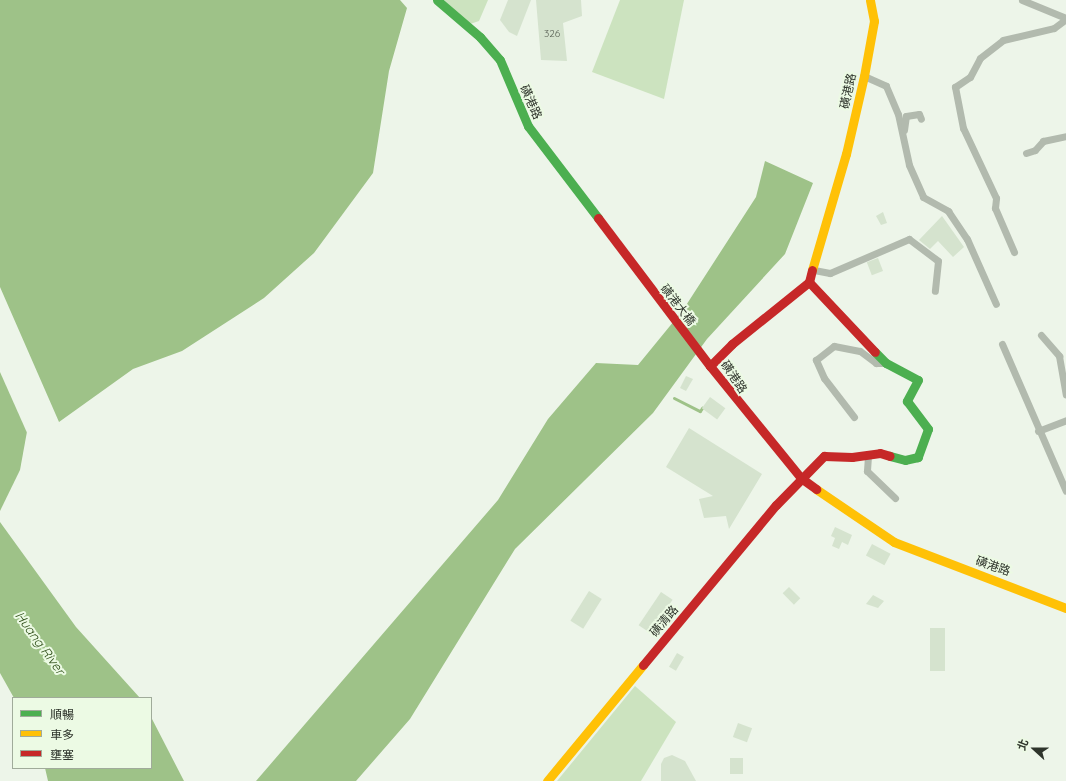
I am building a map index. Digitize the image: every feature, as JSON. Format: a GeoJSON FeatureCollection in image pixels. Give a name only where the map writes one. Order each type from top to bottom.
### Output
{"type":"FeatureCollection","features":[{"type":"Feature","properties":{"kind":"street","name":"磺港路"},"geometry":{"type":"LineString","coordinates":[[437,0],[480,37],[500,60],[528,126],[627,259]]}},
{"type":"Feature","properties":{"kind":"street","name":"磺港路"},"geometry":{"type":"LineString","coordinates":[[870,0],[874,21],[864,76],[846,154],[814,270],[809,282],[732,344],[710,366],[801,478],[894,542],[1066,608]]}},
{"type":"Feature","properties":{"kind":"street"},"geometry":{"type":"LineString","coordinates":[[1014,252],[995,208],[996,198],[962,128],[955,87],[970,77],[980,58],[1003,40],[1054,28],[1066,19],[1022,0]]}},
{"type":"Feature","properties":{"kind":"street"},"geometry":{"type":"LineString","coordinates":[[864,76],[886,86],[903,132],[909,165],[923,196],[948,211],[967,239],[996,304]]}},
{"type":"Feature","properties":{"kind":"street"},"geometry":{"type":"LineString","coordinates":[[903,132],[906,116],[919,114],[921,119]]}},
{"type":"Feature","properties":{"kind":"street"},"geometry":{"type":"LineString","coordinates":[[1026,153],[1035,150],[1043,141],[1066,136]]}},
{"type":"Feature","properties":{"kind":"street"},"geometry":{"type":"LineString","coordinates":[[814,270],[830,273],[909,239],[938,262],[935,291]]}},
{"type":"Feature","properties":{"kind":"street","name":"磺港大橋"},"geometry":{"type":"LineString","coordinates":[[627,259],[710,366]]}},
{"type":"Feature","properties":{"kind":"street"},"geometry":{"type":"LineString","coordinates":[[809,282],[886,363]]}},
{"type":"Feature","properties":{"kind":"street"},"geometry":{"type":"LineString","coordinates":[[1042,335],[1059,356],[1066,394]]}},
{"type":"Feature","properties":{"kind":"street"},"geometry":{"type":"LineString","coordinates":[[1002,344],[1011,359],[1038,431],[1066,491]]}},
{"type":"Feature","properties":{"kind":"street"},"geometry":{"type":"LineString","coordinates":[[854,417],[824,378],[816,360],[834,346],[860,351],[876,363],[886,363]]}},
{"type":"Feature","properties":{"kind":"street","name":"磺清路"},"geometry":{"type":"LineString","coordinates":[[547,781],[776,505],[824,456],[868,456],[880,453],[905,460],[918,457],[928,429],[907,401],[918,380],[886,363]]}},
{"type":"Feature","properties":{"kind":"street"},"geometry":{"type":"LineString","coordinates":[[1038,431],[1066,420]]}},
{"type":"Feature","properties":{"kind":"street"},"geometry":{"type":"LineString","coordinates":[[868,456],[867,471],[895,498]]}},
{"type":"Feature","properties":{"kind":"shaded area"},"geometry":{"type":"Polygon","coordinates":[[[444,0],[488,0],[479,21],[470,24],[444,0]]]}},
{"type":"Feature","properties":{"kind":"shaded area"},"geometry":{"type":"Polygon","coordinates":[[[620,0],[684,0],[664,99],[592,72],[620,0]]]}},
{"type":"Feature","properties":{"kind":"shaded area"},"geometry":{"type":"Polygon","coordinates":[[[635,686],[676,722],[641,781],[557,781],[635,686]]]}},
{"type":"Feature","properties":{"kind":"water"},"geometry":{"type":"Polygon","coordinates":[[[0,0],[400,0],[407,8],[389,71],[373,173],[314,253],[264,298],[182,351],[133,369],[59,422],[0,287],[0,0]]]}},
{"type":"Feature","properties":{"kind":"water"},"geometry":{"type":"Polygon","coordinates":[[[765,161],[813,183],[785,254],[707,339],[653,413],[515,549],[410,719],[356,781],[256,781],[498,500],[548,419],[596,363],[638,365],[683,310],[756,197],[765,161]]]}},
{"type":"Feature","properties":{"kind":"water"},"geometry":{"type":"Polygon","coordinates":[[[0,357],[28,426],[20,470],[0,511],[0,357]]]}},
{"type":"Feature","properties":{"kind":"water","name":"Huang River"},"geometry":{"type":"Polygon","coordinates":[[[0,522],[76,627],[139,697],[13,697],[0,673],[0,522]]]}},
{"type":"Feature","properties":{"kind":"water"},"geometry":{"type":"Polygon","coordinates":[[[152,719],[184,781],[48,781],[45,769],[152,769],[152,719]]]}},
{"type":"Feature","properties":{"kind":"pier"},"geometry":{"type":"Polygon","coordinates":[[[0,355],[30,425],[28,435],[0,372],[0,355]]]}},
{"type":"Feature","properties":{"kind":"building"},"geometry":{"type":"Polygon","coordinates":[[[508,0],[531,0],[517,36],[509,32],[500,20],[508,0]]]}},
{"type":"Feature","properties":{"kind":"building"},"geometry":{"type":"Polygon","coordinates":[[[536,0],[581,0],[582,16],[563,23],[567,61],[541,60],[536,0]]]}},
{"type":"Feature","properties":{"kind":"building"},"geometry":{"type":"Polygon","coordinates":[[[883,212],[887,223],[881,225],[876,216],[883,212]]]}},
{"type":"Feature","properties":{"kind":"building"},"geometry":{"type":"Polygon","coordinates":[[[942,216],[964,247],[953,257],[938,241],[930,249],[919,240],[942,216]]]}},
{"type":"Feature","properties":{"kind":"building"},"geometry":{"type":"Polygon","coordinates":[[[878,258],[883,271],[872,275],[867,262],[878,258]]]}},
{"type":"Feature","properties":{"kind":"building"},"geometry":{"type":"Polygon","coordinates":[[[686,376],[693,379],[686,391],[680,388],[686,376]]]}},
{"type":"Feature","properties":{"kind":"building"},"geometry":{"type":"Polygon","coordinates":[[[710,397],[725,408],[717,419],[702,408],[710,397]]]}},
{"type":"Feature","properties":{"kind":"building"},"geometry":{"type":"Polygon","coordinates":[[[689,428],[762,474],[729,529],[726,516],[704,518],[699,499],[713,496],[666,467],[689,428]]]}},
{"type":"Feature","properties":{"kind":"building"},"geometry":{"type":"Polygon","coordinates":[[[835,527],[852,535],[848,545],[842,542],[839,549],[832,546],[835,538],[831,536],[835,527]]]}},
{"type":"Feature","properties":{"kind":"building"},"geometry":{"type":"Polygon","coordinates":[[[872,544],[891,554],[884,565],[866,555],[872,544]]]}},
{"type":"Feature","properties":{"kind":"building"},"geometry":{"type":"Polygon","coordinates":[[[789,587],[800,598],[794,605],[783,593],[789,587]]]}},
{"type":"Feature","properties":{"kind":"building"},"geometry":{"type":"Polygon","coordinates":[[[589,591],[602,599],[583,629],[570,621],[589,591]]]}},
{"type":"Feature","properties":{"kind":"building"},"geometry":{"type":"Polygon","coordinates":[[[661,592],[673,600],[650,633],[639,625],[661,592]]]}},
{"type":"Feature","properties":{"kind":"building"},"geometry":{"type":"Polygon","coordinates":[[[873,595],[884,601],[878,608],[866,604],[873,595]]]}},
{"type":"Feature","properties":{"kind":"building"},"geometry":{"type":"Polygon","coordinates":[[[930,628],[945,628],[945,671],[930,671],[930,628]]]}},
{"type":"Feature","properties":{"kind":"building"},"geometry":{"type":"Polygon","coordinates":[[[677,653],[684,657],[676,671],[669,667],[677,653]]]}},
{"type":"Feature","properties":{"kind":"building"},"geometry":{"type":"Polygon","coordinates":[[[738,723],[752,728],[747,742],[733,737],[738,723]]]}},
{"type":"Feature","properties":{"kind":"building"},"geometry":{"type":"Polygon","coordinates":[[[672,755],[685,761],[696,781],[661,781],[661,764],[664,758],[672,755]]]}},
{"type":"Feature","properties":{"kind":"building"},"geometry":{"type":"Polygon","coordinates":[[[730,758],[743,758],[743,774],[730,774],[730,758]]]}},
{"type":"Feature","properties":{"kind":"waterway"},"geometry":{"type":"LineString","coordinates":[[674,398],[700,411],[702,408]]}},
{"type":"Feature","properties":{"kind":"traffic: fast"},"geometry":{"type":"LineString","coordinates":[[437,0],[480,37],[500,60],[528,126],[598,218]]}},
{"type":"Feature","properties":{"kind":"traffic: fast"},"geometry":{"type":"LineString","coordinates":[[875,352],[886,363],[918,380],[907,401],[928,429],[918,457],[905,460],[890,456]]}},
{"type":"Feature","properties":{"kind":"traffic: slow"},"geometry":{"type":"LineString","coordinates":[[812,270],[846,154],[864,76],[874,21],[870,0]]}},
{"type":"Feature","properties":{"kind":"traffic: slow"},"geometry":{"type":"LineString","coordinates":[[816,489],[894,542],[1066,608]]}},
{"type":"Feature","properties":{"kind":"traffic: slow"},"geometry":{"type":"LineString","coordinates":[[547,781],[643,665]]}},
{"type":"Feature","properties":{"kind":"traffic: jam"},"geometry":{"type":"LineString","coordinates":[[598,218],[710,366]]}},
{"type":"Feature","properties":{"kind":"traffic: jam"},"geometry":{"type":"LineString","coordinates":[[812,270],[809,282],[732,344],[710,366],[801,478],[816,489]]}},
{"type":"Feature","properties":{"kind":"traffic: jam"},"geometry":{"type":"LineString","coordinates":[[809,282],[875,352]]}},
{"type":"Feature","properties":{"kind":"traffic: jam"},"geometry":{"type":"LineString","coordinates":[[643,665],[776,505],[824,456],[852,457],[880,453],[890,456]]}}]}
